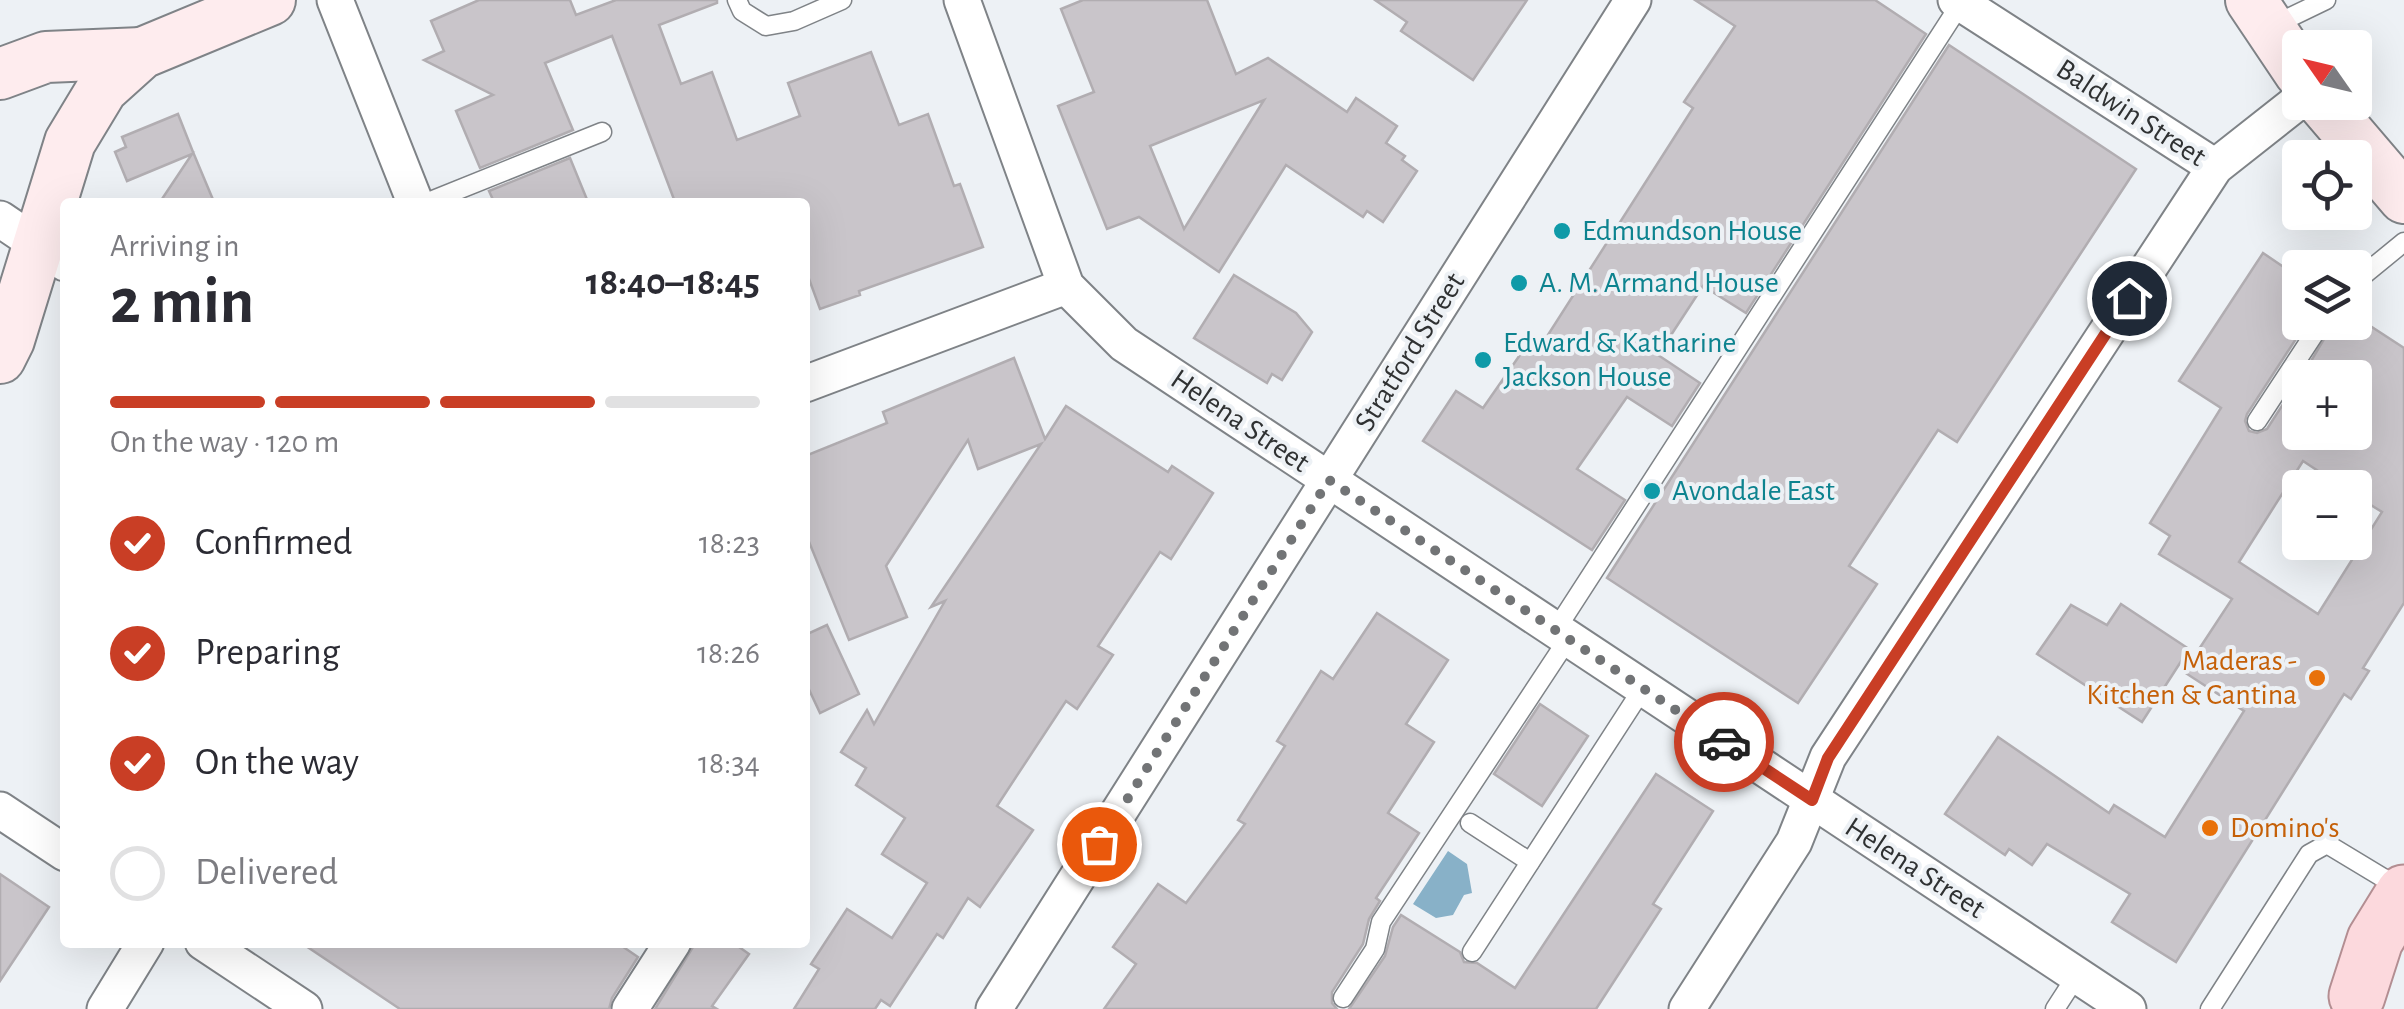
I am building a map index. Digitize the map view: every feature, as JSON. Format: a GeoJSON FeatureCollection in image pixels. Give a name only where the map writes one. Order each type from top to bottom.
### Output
{"type":"FeatureCollection","features":[{"type":"Feature","properties":{"kind":"main road"},"geometry":{"type":"LineString","coordinates":[[2353,1002],[2375,940],[2404,891]]}},
{"type":"Feature","properties":{"kind":"main road"},"geometry":{"type":"LineString","coordinates":[[2353,1002],[2404,956]]}},
{"type":"Feature","properties":{"kind":"street"},"geometry":{"type":"LineString","coordinates":[[0,358],[9,340],[34,242],[70,142],[102,89],[142,53],[270,0]]}},
{"type":"Feature","properties":{"kind":"street"},"geometry":{"type":"LineString","coordinates":[[334,0],[412,198]]}},
{"type":"Feature","properties":{"kind":"street","name":"Helena Street"},"geometry":{"type":"LineString","coordinates":[[962,0],[1066,286],[1124,344],[2128,1009]]}},
{"type":"Feature","properties":{"kind":"street","name":"Stratford Street"},"geometry":{"type":"LineString","coordinates":[[994,1009],[1633,0]]}},
{"type":"Feature","properties":{"kind":"street","name":"Baldwin Street"},"geometry":{"type":"LineString","coordinates":[[1958,2],[2215,167],[2282,114]]}},
{"type":"Feature","properties":{"kind":"street"},"geometry":{"type":"LineString","coordinates":[[2260,14],[2282,46]]}},
{"type":"Feature","properties":{"kind":"street"},"geometry":{"type":"LineString","coordinates":[[0,74],[46,57],[142,53]]}},
{"type":"Feature","properties":{"kind":"street"},"geometry":{"type":"LineString","coordinates":[[2337,120],[2404,198]]}},
{"type":"Feature","properties":{"kind":"street"},"geometry":{"type":"LineString","coordinates":[[1687,1009],[1794,842],[1828,758],[2215,167]]}},
{"type":"Feature","properties":{"kind":"street"},"geometry":{"type":"LineString","coordinates":[[810,382],[1066,286]]}},
{"type":"Feature","properties":{"kind":"street"},"geometry":{"type":"LineString","coordinates":[[0,810],[60,849]]}},
{"type":"Feature","properties":{"kind":"street"},"geometry":{"type":"LineString","coordinates":[[106,1009],[142,948]]}},
{"type":"Feature","properties":{"kind":"street"},"geometry":{"type":"LineString","coordinates":[[212,948],[304,1009]]}},
{"type":"Feature","properties":{"kind":"street"},"geometry":{"type":"LineString","coordinates":[[630,1009],[668,948]]}},
{"type":"Feature","properties":{"kind":"lane"},"geometry":{"type":"LineString","coordinates":[[737,0],[742,11],[766,26],[794,21],[842,0]]}},
{"type":"Feature","properties":{"kind":"lane"},"geometry":{"type":"LineString","coordinates":[[2260,14],[2326,0]]}},
{"type":"Feature","properties":{"kind":"lane"},"geometry":{"type":"LineString","coordinates":[[1343,998],[1375,949],[1381,922],[1958,2]]}},
{"type":"Feature","properties":{"kind":"lane"},"geometry":{"type":"LineString","coordinates":[[438,198],[602,132]]}},
{"type":"Feature","properties":{"kind":"lane"},"geometry":{"type":"LineString","coordinates":[[2372,268],[2404,242]]}},
{"type":"Feature","properties":{"kind":"lane"},"geometry":{"type":"LineString","coordinates":[[2257,421],[2310,340]]}},
{"type":"Feature","properties":{"kind":"lane"},"geometry":{"type":"LineString","coordinates":[[1472,952],[1642,688]]}},
{"type":"Feature","properties":{"kind":"lane"},"geometry":{"type":"LineString","coordinates":[[1470,823],[1530,862]]}},
{"type":"Feature","properties":{"kind":"lane"},"geometry":{"type":"LineString","coordinates":[[2210,1009],[2310,854],[2326,844],[2404,891]]}},
{"type":"Feature","properties":{"kind":"lane"},"geometry":{"type":"LineString","coordinates":[[2055,1009],[2077,975]]}},
{"type":"Feature","properties":{"kind":"water"},"geometry":{"type":"Polygon","coordinates":[[[1448,851],[1467,864],[1472,893],[1464,895],[1453,915],[1436,918],[1413,904],[1448,851]]]}},
{"type":"Feature","properties":{"kind":"building"},"geometry":{"type":"Polygon","coordinates":[[[479,0],[570,0],[576,15],[616,0],[717,0],[659,25],[681,84],[712,72],[737,140],[800,116],[788,83],[871,52],[899,125],[928,114],[954,186],[960,184],[983,247],[820,309],[810,282],[810,198],[673,198],[612,36],[545,63],[573,130],[480,168],[456,111],[493,95],[424,60],[444,51],[431,21],[479,0]]]}},
{"type":"Feature","properties":{"kind":"building"},"geometry":{"type":"Polygon","coordinates":[[[1083,0],[1207,0],[1236,74],[1268,58],[1347,112],[1356,98],[1397,126],[1386,143],[1405,156],[1402,160],[1417,171],[1383,222],[1367,211],[1363,217],[1286,165],[1219,272],[1139,217],[1107,229],[1058,106],[1094,92],[1061,9],[1083,0]],[[1264,100],[1150,146],[1184,229],[1264,100]]]}},
{"type":"Feature","properties":{"kind":"building"},"geometry":{"type":"Polygon","coordinates":[[[1375,0],[1527,0],[1473,80],[1401,31],[1407,22],[1375,0]]]}},
{"type":"Feature","properties":{"kind":"building"},"geometry":{"type":"Polygon","coordinates":[[[1695,0],[1875,0],[1926,34],[1746,313],[1703,286],[1658,355],[1700,383],[1672,426],[1627,397],[1577,469],[1625,500],[1592,550],[1423,441],[1456,391],[1483,408],[1529,342],[1539,349],[1693,108],[1684,102],[1735,26],[1695,0]]]}},
{"type":"Feature","properties":{"kind":"building"},"geometry":{"type":"Polygon","coordinates":[[[1949,45],[2136,169],[1957,442],[1938,430],[1849,566],[1877,584],[1798,703],[1607,578],[1949,45]]]}},
{"type":"Feature","properties":{"kind":"building"},"geometry":{"type":"Polygon","coordinates":[[[178,114],[212,198],[163,198],[192,154],[127,181],[115,152],[126,147],[122,137],[178,114]]]}},
{"type":"Feature","properties":{"kind":"building"},"geometry":{"type":"Polygon","coordinates":[[[570,158],[586,198],[492,198],[489,191],[570,158]]]}},
{"type":"Feature","properties":{"kind":"building"},"geometry":{"type":"Polygon","coordinates":[[[2263,253],[2282,266],[2282,340],[2295,340],[2247,414],[2249,431],[2267,429],[2282,406],[2282,450],[2372,450],[2372,360],[2312,360],[2323,340],[2372,340],[2372,327],[2404,348],[2404,603],[2363,668],[2369,671],[2351,699],[2344,694],[2176,962],[2112,922],[2130,894],[2047,844],[2032,865],[2009,849],[2005,855],[1945,814],[1998,737],[2109,813],[2114,805],[2165,837],[2244,711],[2184,672],[2232,599],[2159,554],[2170,536],[2150,523],[2221,408],[2179,381],[2263,253]]]}},
{"type":"Feature","properties":{"kind":"building"},"geometry":{"type":"Polygon","coordinates":[[[1234,275],[1296,313],[1312,332],[1282,380],[1272,374],[1267,383],[1194,338],[1234,275]]]}},
{"type":"Feature","properties":{"kind":"building"},"geometry":{"type":"Polygon","coordinates":[[[1014,358],[1045,439],[1066,406],[1168,472],[1172,466],[1213,493],[1171,559],[1160,552],[1098,646],[1113,655],[1077,709],[1066,701],[997,806],[1033,830],[980,907],[968,898],[943,938],[937,934],[890,1006],[881,1000],[875,1009],[794,1009],[819,969],[811,964],[847,909],[892,938],[927,883],[882,854],[905,818],[856,785],[866,768],[841,752],[867,710],[874,724],[945,601],[931,607],[1041,444],[978,469],[968,440],[886,566],[907,617],[849,640],[810,544],[810,454],[887,423],[883,412],[1014,358]]]}},
{"type":"Feature","properties":{"kind":"building"},"geometry":{"type":"Polygon","coordinates":[[[2121,604],[2189,649],[2142,722],[2037,654],[2071,605],[2107,625],[2121,604]]]}},
{"type":"Feature","properties":{"kind":"building"},"geometry":{"type":"Polygon","coordinates":[[[1377,613],[1448,660],[1406,724],[1434,742],[1388,813],[1419,833],[1376,898],[1380,901],[1369,919],[1363,944],[1332,992],[1332,1003],[1337,1009],[1104,1009],[1136,964],[1113,947],[1158,884],[1186,903],[1245,824],[1238,820],[1285,746],[1277,741],[1321,671],[1333,679],[1377,613]]]}},
{"type":"Feature","properties":{"kind":"building"},"geometry":{"type":"Polygon","coordinates":[[[827,625],[859,694],[820,713],[810,692],[810,633],[827,625]]]}},
{"type":"Feature","properties":{"kind":"building"},"geometry":{"type":"Polygon","coordinates":[[[1540,704],[1588,736],[1542,806],[1494,774],[1540,704]]]}},
{"type":"Feature","properties":{"kind":"building"},"geometry":{"type":"Polygon","coordinates":[[[1656,774],[1713,811],[1653,904],[1661,909],[1596,1009],[1349,1009],[1385,956],[1393,927],[1401,915],[1460,952],[1464,962],[1477,963],[1515,988],[1656,774]]]}},
{"type":"Feature","properties":{"kind":"building"},"geometry":{"type":"Polygon","coordinates":[[[0,874],[49,907],[0,981],[0,874]]]}},
{"type":"Feature","properties":{"kind":"building"},"geometry":{"type":"Polygon","coordinates":[[[309,948],[625,948],[638,957],[609,1009],[400,1009],[309,948]]]}},
{"type":"Feature","properties":{"kind":"building"},"geometry":{"type":"Polygon","coordinates":[[[692,948],[740,948],[749,954],[712,1006],[717,1009],[655,1009],[692,948]]]}},
{"type":"Feature","properties":{"kind":"way so far"},"geometry":{"type":"LineString","coordinates":[[1099,844],[1329,480],[1724,742]]}},
{"type":"Feature","properties":{"kind":"place","name":"Edmundson House"},"geometry":{"type":"Point","coordinates":[1562,231]}},
{"type":"Feature","properties":{"kind":"place","name":"A. M. Armand House"},"geometry":{"type":"Point","coordinates":[1519,283]}},
{"type":"Feature","properties":{"kind":"place","name":"Edward & Katharine Jackson House"},"geometry":{"type":"Point","coordinates":[1483,360]}},
{"type":"Feature","properties":{"kind":"place","name":"Avondale East"},"geometry":{"type":"Point","coordinates":[1652,491]}},
{"type":"Feature","properties":{"kind":"place","name":"Maderas - Kitchen & Cantina"},"geometry":{"type":"Point","coordinates":[2317,678]}},
{"type":"Feature","properties":{"kind":"place","name":"Domino's"},"geometry":{"type":"Point","coordinates":[2210,828]}},
{"type":"Feature","properties":{"kind":"route"},"geometry":{"type":"LineString","coordinates":[[1724,742],[1812,800],[1828,758],[2129,298]]}}]}
